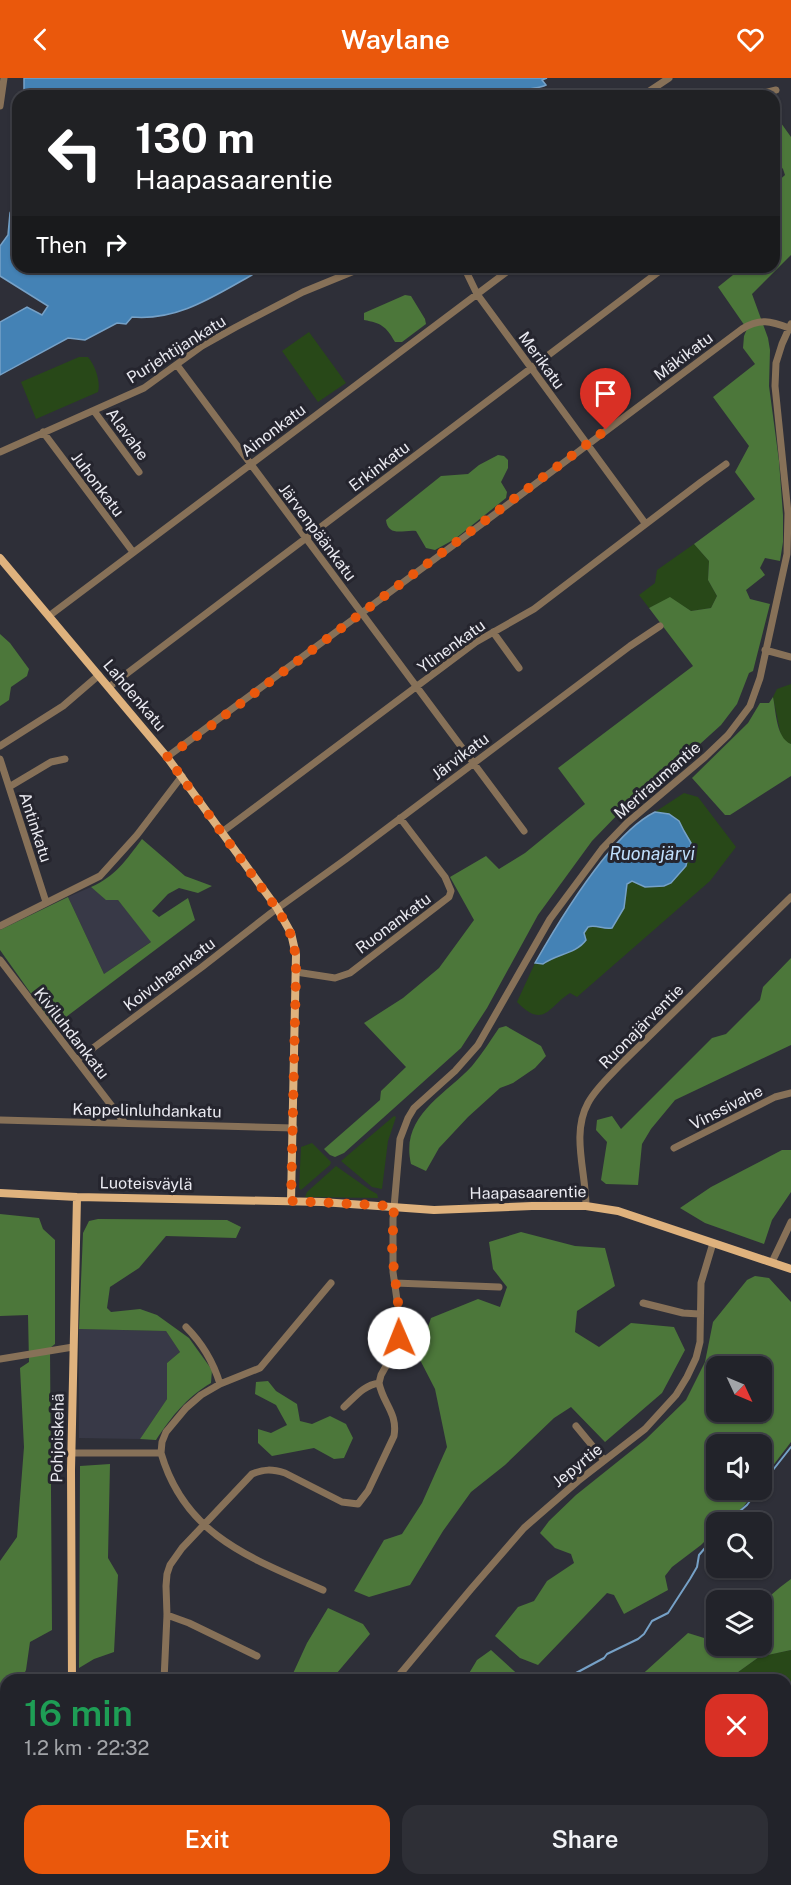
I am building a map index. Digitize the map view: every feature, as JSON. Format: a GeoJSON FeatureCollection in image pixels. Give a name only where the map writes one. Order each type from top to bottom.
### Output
{"type":"FeatureCollection","features":[{"type":"Feature","properties":{"kind":"main road","name":"Lahdenkatu"},"geometry":{"type":"LineString","coordinates":[[0,558],[182,776],[277,909],[291,933],[296,955],[291,1201]]}},
{"type":"Feature","properties":{"kind":"main road","name":"Luoteisväylä"},"geometry":{"type":"LineString","coordinates":[[0,1193],[77,1197],[291,1201]]}},
{"type":"Feature","properties":{"kind":"main road","name":"Pohjoiskehä"},"geometry":{"type":"LineString","coordinates":[[72,1674],[72,1347],[77,1197]]}},
{"type":"Feature","properties":{"kind":"main road","name":"Haapasaarentie"},"geometry":{"type":"LineString","coordinates":[[291,1201],[434,1210],[586,1206],[618,1211],[791,1269]]}},
{"type":"Feature","properties":{"kind":"street"},"geometry":{"type":"LineString","coordinates":[[0,106],[4,78]]}},
{"type":"Feature","properties":{"kind":"street"},"geometry":{"type":"LineString","coordinates":[[651,90],[669,78]]}},
{"type":"Feature","properties":{"kind":"street","name":"Purjehtijankatu"},"geometry":{"type":"LineString","coordinates":[[0,452],[144,388],[202,346],[303,292],[349,273]]}},
{"type":"Feature","properties":{"kind":"street","name":"Merikatu"},"geometry":{"type":"LineString","coordinates":[[467,273],[477,294],[645,524]]}},
{"type":"Feature","properties":{"kind":"street","name":"Ainonkatu"},"geometry":{"type":"LineString","coordinates":[[50,616],[505,273]]}},
{"type":"Feature","properties":{"kind":"street","name":"Erkinkatu"},"geometry":{"type":"LineString","coordinates":[[109,687],[657,273]]}},
{"type":"Feature","properties":{"kind":"street","name":"Mäkikatu"},"geometry":{"type":"LineString","coordinates":[[167,757],[750,324],[769,321],[790,326]]}},
{"type":"Feature","properties":{"kind":"street","name":"Meriraumantie"},"geometry":{"type":"LineString","coordinates":[[379,1383],[395,1350],[401,1328],[392,1253],[400,1139],[408,1118],[414,1108],[478,1045],[550,919],[602,849],[643,809],[728,735],[743,716],[754,696],[787,554],[788,504],[775,386],[776,363],[790,326]]}},
{"type":"Feature","properties":{"kind":"street","name":"Järvenpäänkatu"},"geometry":{"type":"LineString","coordinates":[[177,365],[524,831]]}},
{"type":"Feature","properties":{"kind":"street","name":"Alavahe"},"geometry":{"type":"LineString","coordinates":[[94,411],[140,472]]}},
{"type":"Feature","properties":{"kind":"street","name":"Juhonkatu"},"geometry":{"type":"LineString","coordinates":[[43,432],[133,552]]}},
{"type":"Feature","properties":{"kind":"street","name":"Ylinenkatu"},"geometry":{"type":"LineString","coordinates":[[222,832],[476,642],[534,609],[726,464]]}},
{"type":"Feature","properties":{"kind":"street","name":"Järvikatu"},"geometry":{"type":"LineString","coordinates":[[277,909],[660,626]]}},
{"type":"Feature","properties":{"kind":"street"},"geometry":{"type":"LineString","coordinates":[[493,632],[519,668]]}},
{"type":"Feature","properties":{"kind":"street"},"geometry":{"type":"LineString","coordinates":[[765,650],[791,657]]}},
{"type":"Feature","properties":{"kind":"street"},"geometry":{"type":"LineString","coordinates":[[0,746],[63,706],[99,675]]}},
{"type":"Feature","properties":{"kind":"street","name":"Antinkatu"},"geometry":{"type":"LineString","coordinates":[[0,759],[46,902]]}},
{"type":"Feature","properties":{"kind":"street"},"geometry":{"type":"LineString","coordinates":[[9,787],[51,762],[65,759]]}},
{"type":"Feature","properties":{"kind":"street"},"geometry":{"type":"LineString","coordinates":[[0,926],[100,876],[137,835],[182,776]]}},
{"type":"Feature","properties":{"kind":"street","name":"Ruonankatu"},"geometry":{"type":"LineString","coordinates":[[296,972],[335,978],[350,973],[449,897],[451,891],[444,877],[400,818]]}},
{"type":"Feature","properties":{"kind":"street","name":"Ruonajärventie"},"geometry":{"type":"LineString","coordinates":[[586,1206],[580,1129],[588,1102],[621,1064],[791,897]]}},
{"type":"Feature","properties":{"kind":"street","name":"Koivuhaankatu"},"geometry":{"type":"LineString","coordinates":[[77,1060],[277,909]]}},
{"type":"Feature","properties":{"kind":"street","name":"Kiviluhdankatu"},"geometry":{"type":"LineString","coordinates":[[0,960],[124,1122]]}},
{"type":"Feature","properties":{"kind":"street","name":"Vinssivahe"},"geometry":{"type":"LineString","coordinates":[[674,1148],[775,1097],[791,1093]]}},
{"type":"Feature","properties":{"kind":"street","name":"Kappelinluhdankatu"},"geometry":{"type":"LineString","coordinates":[[0,1119],[294,1128]]}},
{"type":"Feature","properties":{"kind":"street"},"geometry":{"type":"LineString","coordinates":[[772,1262],[791,1222]]}},
{"type":"Feature","properties":{"kind":"street","name":"Jepyrtie"},"geometry":{"type":"LineString","coordinates":[[400,1674],[510,1543],[536,1517],[645,1429],[676,1395],[696,1358],[700,1342],[701,1283],[712,1243]]}},
{"type":"Feature","properties":{"kind":"street"},"geometry":{"type":"LineString","coordinates":[[323,1590],[239,1551],[221,1540],[194,1515],[167,1474],[161,1453],[162,1442],[173,1423],[201,1395],[220,1384],[260,1368],[331,1283]]}},
{"type":"Feature","properties":{"kind":"street"},"geometry":{"type":"LineString","coordinates":[[395,1284],[499,1287]]}},
{"type":"Feature","properties":{"kind":"street"},"geometry":{"type":"LineString","coordinates":[[643,1303],[683,1313],[699,1314]]}},
{"type":"Feature","properties":{"kind":"street"},"geometry":{"type":"LineString","coordinates":[[186,1327],[200,1341],[208,1354],[220,1384]]}},
{"type":"Feature","properties":{"kind":"street"},"geometry":{"type":"LineString","coordinates":[[0,1359],[72,1347]]}},
{"type":"Feature","properties":{"kind":"street"},"geometry":{"type":"LineString","coordinates":[[164,1674],[166,1574],[182,1548],[252,1474],[264,1469],[276,1470],[342,1502],[358,1504],[368,1491],[394,1436],[396,1426],[394,1415],[381,1395],[379,1383],[371,1384],[362,1390],[344,1407]]}},
{"type":"Feature","properties":{"kind":"street"},"geometry":{"type":"LineString","coordinates":[[576,1426],[604,1460]]}},
{"type":"Feature","properties":{"kind":"street"},"geometry":{"type":"LineString","coordinates":[[71,1453],[161,1453]]}},
{"type":"Feature","properties":{"kind":"street"},"geometry":{"type":"LineString","coordinates":[[167,1615],[189,1623],[257,1656]]}},
{"type":"Feature","properties":{"kind":"shaded area"},"geometry":{"type":"Polygon","coordinates":[[[91,887],[106,899],[118,900],[152,941],[104,974],[68,897],[91,887]]]}},
{"type":"Feature","properties":{"kind":"shaded area"},"geometry":{"type":"Polygon","coordinates":[[[79,1329],[166,1331],[180,1352],[167,1363],[167,1399],[140,1439],[79,1438],[79,1329]]]}},
{"type":"Feature","properties":{"kind":"green space"},"geometry":{"type":"Polygon","coordinates":[[[780,122],[791,137],[791,255],[780,266],[780,180],[785,175],[780,165],[780,122]]]}},
{"type":"Feature","properties":{"kind":"green space"},"geometry":{"type":"Polygon","coordinates":[[[736,273],[773,273],[752,294],[770,350],[769,386],[779,461],[783,542],[780,561],[765,558],[760,568],[765,575],[746,590],[750,599],[770,604],[753,671],[749,673],[737,704],[721,725],[622,810],[592,841],[538,915],[487,1008],[461,1048],[344,1153],[335,1157],[330,1155],[324,1149],[380,1100],[381,1091],[406,1067],[364,1023],[403,998],[439,968],[474,920],[450,877],[486,856],[499,869],[525,853],[585,804],[558,768],[693,666],[649,608],[670,597],[691,611],[711,608],[717,596],[708,580],[709,561],[694,544],[755,499],[735,472],[749,446],[713,397],[755,364],[743,348],[747,329],[718,287],[736,273]]]}},
{"type":"Feature","properties":{"kind":"green space"},"geometry":{"type":"Polygon","coordinates":[[[405,295],[411,296],[426,324],[402,342],[395,342],[382,326],[364,320],[364,313],[405,295]]]}},
{"type":"Feature","properties":{"kind":"green space"},"geometry":{"type":"Polygon","coordinates":[[[309,332],[346,383],[318,402],[282,351],[309,332]]]}},
{"type":"Feature","properties":{"kind":"green space"},"geometry":{"type":"Polygon","coordinates":[[[79,357],[88,357],[93,364],[98,379],[98,392],[36,419],[21,382],[79,357]]]}},
{"type":"Feature","properties":{"kind":"green space"},"geometry":{"type":"Polygon","coordinates":[[[498,455],[508,460],[508,468],[501,482],[507,492],[506,498],[455,539],[435,550],[426,548],[416,531],[398,532],[387,526],[386,520],[441,476],[468,474],[498,455]]]}},
{"type":"Feature","properties":{"kind":"green space"},"geometry":{"type":"Polygon","coordinates":[[[694,544],[709,561],[708,580],[717,596],[711,608],[691,611],[670,598],[649,608],[639,595],[655,583],[657,570],[694,544]]]}},
{"type":"Feature","properties":{"kind":"green space"},"geometry":{"type":"Polygon","coordinates":[[[0,634],[10,643],[29,669],[27,676],[11,687],[9,700],[0,706],[0,634]]]}},
{"type":"Feature","properties":{"kind":"green space"},"geometry":{"type":"Polygon","coordinates":[[[791,684],[791,744],[786,743],[781,736],[773,697],[777,689],[791,684]]]}},
{"type":"Feature","properties":{"kind":"green space"},"geometry":{"type":"Polygon","coordinates":[[[773,697],[782,736],[791,744],[791,776],[730,815],[725,815],[692,778],[748,723],[760,703],[769,703],[773,697]]]}},
{"type":"Feature","properties":{"kind":"green space"},"geometry":{"type":"Polygon","coordinates":[[[684,793],[698,797],[736,847],[710,881],[577,997],[570,993],[546,1013],[540,1015],[526,1010],[517,1002],[535,963],[541,963],[564,951],[587,927],[597,926],[609,929],[625,897],[626,884],[632,881],[645,887],[665,886],[671,883],[686,866],[691,843],[669,814],[655,812],[684,793]]]}},
{"type":"Feature","properties":{"kind":"green space"},"geometry":{"type":"Polygon","coordinates":[[[142,839],[185,876],[212,886],[198,893],[179,888],[168,894],[152,911],[159,917],[188,898],[195,920],[54,1026],[0,950],[0,930],[68,897],[104,974],[151,942],[118,900],[106,900],[91,887],[114,873],[142,839]]]}},
{"type":"Feature","properties":{"kind":"green space"},"geometry":{"type":"Polygon","coordinates":[[[791,958],[791,1045],[675,1100],[651,1129],[642,1144],[638,1185],[606,1184],[601,1180],[607,1142],[596,1130],[597,1120],[612,1116],[621,1129],[712,1038],[726,1034],[760,1000],[763,987],[791,958]]]}},
{"type":"Feature","properties":{"kind":"green space"},"geometry":{"type":"Polygon","coordinates":[[[506,1026],[541,1046],[546,1056],[535,1068],[513,1083],[500,1088],[468,1117],[439,1148],[426,1171],[411,1164],[409,1147],[418,1120],[437,1098],[472,1066],[499,1028],[506,1026]]]}},
{"type":"Feature","properties":{"kind":"green space"},"geometry":{"type":"Polygon","coordinates":[[[394,1116],[396,1117],[388,1141],[382,1189],[372,1187],[341,1161],[394,1116]]]}},
{"type":"Feature","properties":{"kind":"green space"},"geometry":{"type":"Polygon","coordinates":[[[312,1143],[331,1162],[301,1190],[299,1188],[301,1147],[312,1143]]]}},
{"type":"Feature","properties":{"kind":"green space"},"geometry":{"type":"Polygon","coordinates":[[[782,1150],[791,1150],[791,1192],[772,1220],[764,1244],[705,1223],[680,1208],[711,1187],[782,1150]]]}},
{"type":"Feature","properties":{"kind":"green space"},"geometry":{"type":"Polygon","coordinates":[[[336,1166],[377,1194],[378,1198],[305,1197],[307,1192],[336,1166]]]}},
{"type":"Feature","properties":{"kind":"green space"},"geometry":{"type":"Polygon","coordinates":[[[0,1214],[39,1218],[43,1229],[55,1240],[55,1344],[50,1348],[52,1630],[30,1642],[24,1674],[0,1674],[0,1561],[17,1537],[24,1447],[20,1368],[29,1362],[28,1315],[0,1316],[0,1214]]]}},
{"type":"Feature","properties":{"kind":"green space"},"geometry":{"type":"Polygon","coordinates":[[[98,1219],[227,1220],[241,1227],[236,1238],[166,1236],[139,1268],[110,1287],[107,1308],[111,1312],[140,1309],[157,1315],[189,1338],[212,1370],[211,1383],[180,1408],[156,1440],[140,1439],[167,1399],[167,1363],[180,1352],[166,1331],[79,1329],[83,1233],[89,1221],[98,1219]]]}},
{"type":"Feature","properties":{"kind":"green space"},"geometry":{"type":"Polygon","coordinates":[[[521,1232],[575,1246],[605,1248],[615,1286],[577,1311],[575,1332],[599,1347],[631,1323],[674,1327],[685,1350],[662,1393],[605,1442],[571,1407],[554,1418],[505,1465],[471,1492],[443,1531],[410,1585],[369,1597],[354,1591],[384,1540],[402,1534],[422,1503],[447,1447],[435,1389],[418,1356],[431,1318],[478,1299],[500,1307],[507,1287],[493,1269],[489,1242],[521,1232]]]}},
{"type":"Feature","properties":{"kind":"green space"},"geometry":{"type":"Polygon","coordinates":[[[755,1276],[769,1278],[791,1302],[791,1442],[772,1467],[772,1434],[706,1434],[706,1500],[748,1500],[740,1511],[706,1512],[706,1540],[672,1567],[665,1576],[668,1590],[624,1614],[614,1595],[607,1593],[538,1665],[520,1658],[495,1636],[518,1607],[534,1601],[547,1581],[574,1563],[571,1554],[555,1548],[540,1533],[576,1495],[646,1439],[686,1400],[706,1357],[706,1422],[772,1422],[772,1356],[706,1356],[713,1322],[747,1280],[755,1276]]]}},
{"type":"Feature","properties":{"kind":"green space"},"geometry":{"type":"Polygon","coordinates":[[[268,1381],[276,1391],[297,1404],[300,1421],[312,1424],[330,1416],[346,1424],[353,1438],[344,1458],[334,1459],[314,1448],[272,1456],[258,1443],[258,1429],[271,1433],[287,1425],[276,1405],[255,1394],[256,1382],[268,1381]]]}},
{"type":"Feature","properties":{"kind":"green space"},"geometry":{"type":"Polygon","coordinates":[[[110,1464],[108,1558],[118,1575],[114,1652],[94,1659],[79,1668],[80,1466],[110,1464]]]}},
{"type":"Feature","properties":{"kind":"green space"},"geometry":{"type":"Polygon","coordinates":[[[791,1579],[791,1650],[772,1654],[772,1594],[791,1579]]]}},
{"type":"Feature","properties":{"kind":"green space"},"geometry":{"type":"Polygon","coordinates":[[[328,1608],[363,1624],[370,1634],[336,1674],[293,1674],[307,1643],[328,1608]]]}},
{"type":"Feature","properties":{"kind":"green space"},"geometry":{"type":"Polygon","coordinates":[[[688,1633],[706,1639],[706,1656],[764,1656],[735,1674],[643,1674],[688,1633]]]}},
{"type":"Feature","properties":{"kind":"green space"},"geometry":{"type":"Polygon","coordinates":[[[491,1650],[517,1674],[469,1674],[477,1660],[491,1650]]]}},
{"type":"Feature","properties":{"kind":"green space"},"geometry":{"type":"Polygon","coordinates":[[[791,1650],[791,1674],[735,1674],[759,1657],[772,1656],[791,1650]]]}},
{"type":"Feature","properties":{"kind":"water"},"geometry":{"type":"Polygon","coordinates":[[[24,78],[547,78],[542,80],[546,85],[526,90],[24,90],[24,78]]]}},
{"type":"Feature","properties":{"kind":"water"},"geometry":{"type":"Polygon","coordinates":[[[12,209],[12,273],[254,273],[209,299],[180,311],[149,317],[132,317],[126,324],[117,323],[85,340],[68,338],[0,375],[0,322],[27,307],[42,315],[48,306],[0,276],[0,246],[8,235],[12,209]]]}},
{"type":"Feature","properties":{"kind":"water","name":"Ruonajärvi"},"geometry":{"type":"Polygon","coordinates":[[[655,812],[669,814],[679,821],[691,843],[686,866],[671,883],[664,886],[645,887],[632,881],[627,884],[624,908],[612,928],[588,927],[584,933],[586,940],[582,945],[543,964],[535,963],[572,902],[604,858],[638,823],[655,812]]]}},
{"type":"Feature","properties":{"kind":"waterway"},"geometry":{"type":"LineString","coordinates":[[772,1471],[791,1447]]}},
{"type":"Feature","properties":{"kind":"waterway"},"geometry":{"type":"LineString","coordinates":[[739,1512],[751,1500]]}},
{"type":"Feature","properties":{"kind":"waterway"},"geometry":{"type":"LineString","coordinates":[[574,1674],[638,1639],[652,1621],[668,1613],[697,1567],[699,1555],[706,1547]]}},
{"type":"Feature","properties":{"kind":"route"},"geometry":{"type":"LineString","coordinates":[[399,1338],[401,1328],[392,1253],[394,1206],[291,1201],[296,972],[295,945],[291,933],[277,909],[167,757],[606,430]]}}]}
